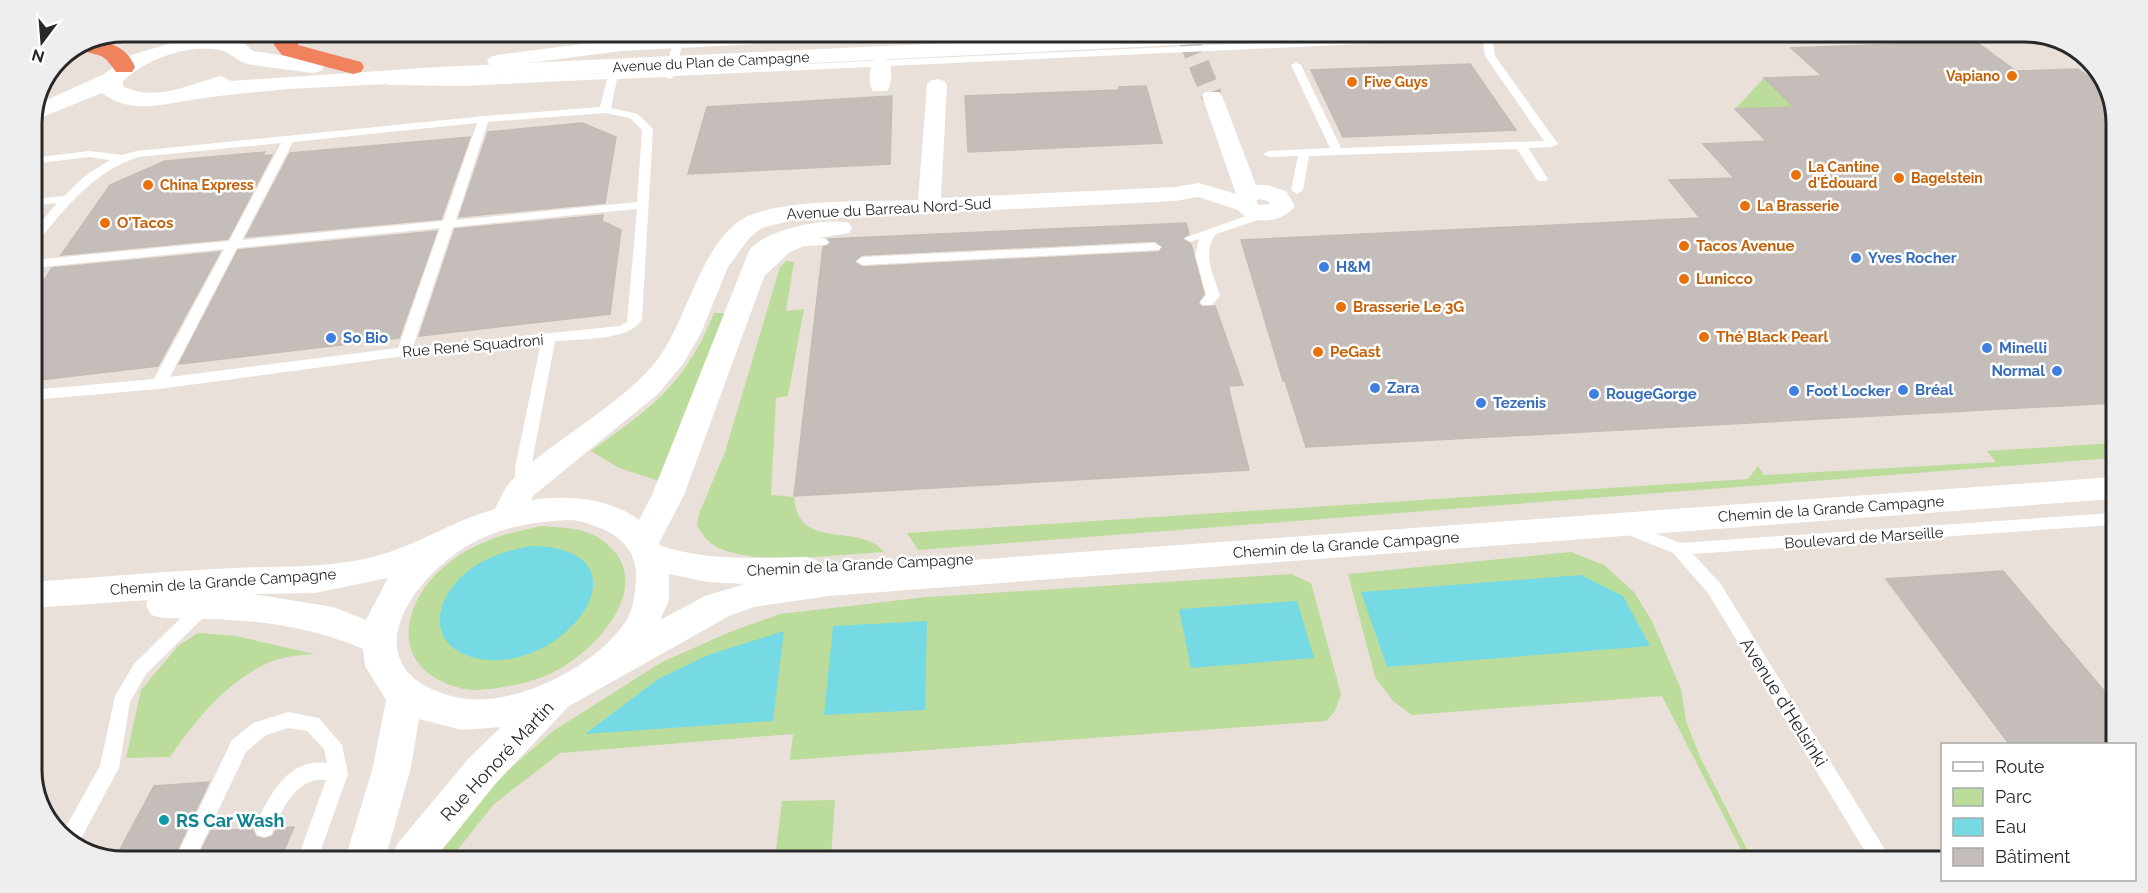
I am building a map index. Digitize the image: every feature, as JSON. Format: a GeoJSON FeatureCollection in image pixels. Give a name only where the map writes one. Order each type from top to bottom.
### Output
{"type":"FeatureCollection","features":[{"type":"Feature","properties":{"kind":"highway"},"geometry":{"type":"LineString","coordinates":[[285,42],[290,50],[348,73]]}},
{"type":"Feature","properties":{"kind":"highway"},"geometry":{"type":"LineString","coordinates":[[94,47],[111,51],[121,57],[118,73]]}},
{"type":"Feature","properties":{"kind":"main road"},"geometry":{"type":"LineString","coordinates":[[44,109],[118,73],[146,56],[184,42]]}},
{"type":"Feature","properties":{"kind":"main road","name":"Avenue du Plan de Campagne"},"geometry":{"type":"LineString","coordinates":[[172,48],[200,44],[246,46],[348,73],[924,42]]}},
{"type":"Feature","properties":{"kind":"main road","name":"Avenue du Plan de Campagne"},"geometry":{"type":"LineString","coordinates":[[201,91],[348,73],[497,61],[675,55],[1142,46],[1188,42]]}},
{"type":"Feature","properties":{"kind":"main road"},"geometry":{"type":"LineString","coordinates":[[42,128],[110,108],[201,91],[226,81],[242,69],[246,46]]}},
{"type":"Feature","properties":{"kind":"main road"},"geometry":{"type":"LineString","coordinates":[[118,73],[111,89],[121,96],[140,100],[165,99]]}},
{"type":"Feature","properties":{"kind":"street"},"geometry":{"type":"LineString","coordinates":[[622,45],[627,42]]}},
{"type":"Feature","properties":{"kind":"street"},"geometry":{"type":"LineString","coordinates":[[497,61],[622,45],[675,55],[770,42]]}},
{"type":"Feature","properties":{"kind":"street"},"geometry":{"type":"LineString","coordinates":[[880,87],[881,64]]}},
{"type":"Feature","properties":{"kind":"street"},"geometry":{"type":"LineString","coordinates":[[929,206],[937,85]]}},
{"type":"Feature","properties":{"kind":"street"},"geometry":{"type":"LineString","coordinates":[[1212,96],[1250,202]]}},
{"type":"Feature","properties":{"kind":"street","name":"Avenue du Barreau Nord-Sud"},"geometry":{"type":"LineString","coordinates":[[515,501],[648,387],[669,364],[687,333],[716,266],[728,247],[753,223],[772,216],[794,213],[1175,194],[1199,190],[1250,202]]}},
{"type":"Feature","properties":{"kind":"street","name":"Avenue du Barreau Nord-Sud"},"geometry":{"type":"LineString","coordinates":[[647,548],[751,282],[754,263],[761,251],[783,237],[818,230],[1220,209],[1250,202]]}},
{"type":"Feature","properties":{"kind":"street","name":"Chemin de la Grande Campagne"},"geometry":{"type":"LineString","coordinates":[[647,548],[699,569],[721,572],[829,570],[1602,514],[2106,474]]}},
{"type":"Feature","properties":{"kind":"street","name":"Chemin de la Grande Campagne"},"geometry":{"type":"LineString","coordinates":[[599,671],[717,606],[754,594],[808,586],[2106,489]]}},
{"type":"Feature","properties":{"kind":"street"},"geometry":{"type":"LineString","coordinates":[[515,501],[540,509],[582,510],[602,514],[626,525],[647,548],[655,582],[648,612],[628,643],[599,671],[560,695],[517,710],[474,715],[435,710],[405,696],[384,671],[378,640],[388,605],[411,572],[446,543],[476,527],[515,501]]}},
{"type":"Feature","properties":{"kind":"street","name":"Chemin de la Grande Campagne"},"geometry":{"type":"LineString","coordinates":[[42,594],[238,581],[315,580],[375,569],[446,543]]}},
{"type":"Feature","properties":{"kind":"street","name":"Chemin de la Grande Campagne"},"geometry":{"type":"LineString","coordinates":[[42,613],[205,605],[246,606],[333,621],[378,640]]}},
{"type":"Feature","properties":{"kind":"street","name":"Rue Honoré Martin"},"geometry":{"type":"LineString","coordinates":[[416,851],[483,770],[560,695]]}},
{"type":"Feature","properties":{"kind":"street"},"geometry":{"type":"LineString","coordinates":[[367,851],[392,767],[405,696]]}},
{"type":"Feature","properties":{"kind":"lane"},"geometry":{"type":"LineString","coordinates":[[348,73],[442,84],[613,76],[675,55],[881,64],[1142,46],[1272,42]]}},
{"type":"Feature","properties":{"kind":"lane"},"geometry":{"type":"LineString","coordinates":[[1269,154],[1552,144],[1492,59],[1488,42]]}},
{"type":"Feature","properties":{"kind":"lane"},"geometry":{"type":"LineString","coordinates":[[1296,65],[1337,152]]}},
{"type":"Feature","properties":{"kind":"lane"},"geometry":{"type":"LineString","coordinates":[[605,110],[613,76]]}},
{"type":"Feature","properties":{"kind":"lane","name":"Rue René Squadroni"},"geometry":{"type":"LineString","coordinates":[[42,229],[65,199],[93,172],[120,158],[137,154],[483,119],[605,110],[634,116],[648,129],[636,319],[632,326],[623,330],[404,352],[159,384],[42,394]]}},
{"type":"Feature","properties":{"kind":"lane"},"geometry":{"type":"LineString","coordinates":[[404,352],[449,225],[483,119]]}},
{"type":"Feature","properties":{"kind":"lane"},"geometry":{"type":"LineString","coordinates":[[159,384],[235,245],[289,139]]}},
{"type":"Feature","properties":{"kind":"lane"},"geometry":{"type":"LineString","coordinates":[[1521,146],[1542,179]]}},
{"type":"Feature","properties":{"kind":"lane"},"geometry":{"type":"LineString","coordinates":[[42,160],[89,154],[120,158]]}},
{"type":"Feature","properties":{"kind":"lane"},"geometry":{"type":"LineString","coordinates":[[1297,190],[1304,154]]}},
{"type":"Feature","properties":{"kind":"lane"},"geometry":{"type":"LineString","coordinates":[[42,201],[65,199]]}},
{"type":"Feature","properties":{"kind":"lane"},"geometry":{"type":"LineString","coordinates":[[1210,233],[1188,233],[1250,202]]}},
{"type":"Feature","properties":{"kind":"lane"},"geometry":{"type":"LineString","coordinates":[[1207,302],[1213,296],[1199,250],[1201,242],[1250,202]]}},
{"type":"Feature","properties":{"kind":"lane"},"geometry":{"type":"LineString","coordinates":[[42,263],[644,205]]}},
{"type":"Feature","properties":{"kind":"lane"},"geometry":{"type":"LineString","coordinates":[[42,223],[47,223]]}},
{"type":"Feature","properties":{"kind":"lane"},"geometry":{"type":"LineString","coordinates":[[751,282],[775,254],[796,243],[823,242]]}},
{"type":"Feature","properties":{"kind":"lane"},"geometry":{"type":"LineString","coordinates":[[862,261],[1155,247]]}},
{"type":"Feature","properties":{"kind":"lane"},"geometry":{"type":"LineString","coordinates":[[515,501],[549,339]]}},
{"type":"Feature","properties":{"kind":"lane","name":"Boulevard de Marseille"},"geometry":{"type":"LineString","coordinates":[[1620,525],[1679,549],[2106,519]]}},
{"type":"Feature","properties":{"kind":"lane","name":"Avenue d'Helsinki"},"geometry":{"type":"LineString","coordinates":[[1679,549],[1714,588],[1876,851]]}},
{"type":"Feature","properties":{"kind":"lane"},"geometry":{"type":"LineString","coordinates":[[73,833],[109,768],[121,701],[140,669],[205,605]]}},
{"type":"Feature","properties":{"kind":"lane"},"geometry":{"type":"LineString","coordinates":[[189,851],[239,746],[260,729],[288,720],[312,724],[333,745],[338,774],[310,851]]}},
{"type":"Feature","properties":{"kind":"lane"},"geometry":{"type":"LineString","coordinates":[[264,828],[275,803],[291,783],[314,771],[338,774]]}},
{"type":"Feature","properties":{"kind":"green space"},"geometry":{"type":"Polygon","coordinates":[[[1764,78],[1794,107],[1735,109],[1764,78]]]}},
{"type":"Feature","properties":{"kind":"green space"},"geometry":{"type":"Polygon","coordinates":[[[786,261],[794,262],[786,311],[804,309],[788,396],[776,398],[771,495],[794,497],[798,514],[806,525],[818,531],[860,538],[873,543],[884,552],[795,558],[747,556],[712,544],[697,526],[699,514],[725,452],[780,267],[786,261]]]}},
{"type":"Feature","properties":{"kind":"green space"},"geometry":{"type":"Polygon","coordinates":[[[714,313],[726,313],[662,482],[619,468],[591,451],[649,407],[678,377],[703,338],[714,313]]]}},
{"type":"Feature","properties":{"kind":"green space"},"geometry":{"type":"Polygon","coordinates":[[[2106,443],[2106,459],[918,550],[907,533],[1748,479],[1758,466],[1764,475],[1996,462],[1987,451],[2106,443]]]}},
{"type":"Feature","properties":{"kind":"green space"},"geometry":{"type":"Polygon","coordinates":[[[542,526],[592,534],[617,555],[625,574],[624,594],[616,614],[603,633],[568,664],[550,674],[524,683],[473,690],[442,682],[432,676],[419,664],[411,650],[409,635],[410,620],[423,590],[446,565],[479,544],[503,535],[542,526]]]}},
{"type":"Feature","properties":{"kind":"green space"},"geometry":{"type":"Polygon","coordinates":[[[1571,552],[1604,565],[1634,592],[1652,621],[1681,689],[1686,721],[1700,757],[1748,851],[1742,851],[1662,696],[1412,715],[1393,701],[1375,677],[1348,574],[1571,552]]]}},
{"type":"Feature","properties":{"kind":"green space"},"geometry":{"type":"Polygon","coordinates":[[[1291,574],[1311,583],[1341,694],[1335,711],[1326,721],[790,760],[793,734],[560,753],[493,805],[457,851],[440,851],[497,780],[553,731],[662,662],[730,632],[780,614],[927,597],[1291,574]]]}},
{"type":"Feature","properties":{"kind":"green space"},"geometry":{"type":"Polygon","coordinates":[[[198,633],[236,636],[314,654],[278,659],[242,678],[227,689],[202,715],[170,757],[126,758],[141,690],[178,646],[198,633]]]}},
{"type":"Feature","properties":{"kind":"green space"},"geometry":{"type":"Polygon","coordinates":[[[835,800],[831,851],[776,851],[782,801],[835,800]]]}},
{"type":"Feature","properties":{"kind":"water"},"geometry":{"type":"Polygon","coordinates":[[[530,546],[567,551],[587,565],[593,584],[587,606],[571,627],[548,645],[520,657],[489,660],[471,657],[457,651],[447,642],[440,619],[442,605],[449,592],[467,571],[475,566],[502,553],[530,546]]]}},
{"type":"Feature","properties":{"kind":"water"},"geometry":{"type":"Polygon","coordinates":[[[1581,575],[1623,596],[1650,646],[1387,667],[1361,592],[1581,575]]]}},
{"type":"Feature","properties":{"kind":"water"},"geometry":{"type":"Polygon","coordinates":[[[1297,601],[1314,658],[1191,668],[1179,609],[1297,601]]]}},
{"type":"Feature","properties":{"kind":"water"},"geometry":{"type":"Polygon","coordinates":[[[927,621],[925,710],[824,715],[833,626],[927,621]]]}},
{"type":"Feature","properties":{"kind":"water"},"geometry":{"type":"Polygon","coordinates":[[[784,631],[773,721],[585,734],[658,679],[708,655],[784,631]]]}},
{"type":"Feature","properties":{"kind":"building"},"geometry":{"type":"Polygon","coordinates":[[[1976,42],[2016,71],[2078,69],[2093,79],[2102,97],[2106,118],[2106,403],[1306,447],[1285,381],[1283,381],[1241,240],[1700,218],[1669,180],[1734,178],[1703,144],[1766,141],[1735,109],[1794,107],[1764,78],[1822,76],[1791,48],[1976,42]]]}},
{"type":"Feature","properties":{"kind":"building"},"geometry":{"type":"Polygon","coordinates":[[[1470,64],[1516,130],[1343,137],[1311,70],[1470,64]]]}},
{"type":"Feature","properties":{"kind":"building"},"geometry":{"type":"Polygon","coordinates":[[[1146,86],[1162,143],[968,152],[965,96],[1118,90],[1119,87],[1146,86]]]}},
{"type":"Feature","properties":{"kind":"building"},"geometry":{"type":"Polygon","coordinates":[[[892,96],[890,164],[688,174],[707,107],[892,96]]]}},
{"type":"Feature","properties":{"kind":"building"},"geometry":{"type":"Polygon","coordinates":[[[582,123],[616,137],[605,203],[459,217],[488,132],[582,123]]]}},
{"type":"Feature","properties":{"kind":"building"},"geometry":{"type":"Polygon","coordinates":[[[470,137],[441,219],[246,237],[290,153],[470,137]]]}},
{"type":"Feature","properties":{"kind":"building"},"geometry":{"type":"Polygon","coordinates":[[[265,152],[263,156],[272,155],[228,239],[61,255],[110,185],[165,161],[265,152]]]}},
{"type":"Feature","properties":{"kind":"building"},"geometry":{"type":"Polygon","coordinates":[[[603,215],[602,221],[621,230],[610,314],[419,336],[455,229],[603,215]]]}},
{"type":"Feature","properties":{"kind":"building"},"geometry":{"type":"Polygon","coordinates":[[[1186,223],[1189,234],[1182,239],[1191,244],[1204,294],[1198,303],[1202,307],[1215,306],[1243,385],[1228,386],[1249,470],[794,496],[823,247],[831,243],[828,239],[1186,223]],[[1155,241],[862,255],[854,262],[862,267],[1159,252],[1163,247],[1155,241]]]}},
{"type":"Feature","properties":{"kind":"building"},"geometry":{"type":"Polygon","coordinates":[[[437,231],[399,338],[179,364],[238,250],[437,231]]]}},
{"type":"Feature","properties":{"kind":"building"},"geometry":{"type":"Polygon","coordinates":[[[220,252],[158,366],[42,380],[42,280],[52,268],[220,252]]]}},
{"type":"Feature","properties":{"kind":"building"},"geometry":{"type":"Polygon","coordinates":[[[2003,571],[2106,693],[2106,743],[2008,743],[1886,579],[2003,571]]]}},
{"type":"Feature","properties":{"kind":"building","name":"RS Car Wash"},"geometry":{"type":"Polygon","coordinates":[[[209,782],[177,851],[119,851],[154,786],[209,782]]]}},
{"type":"Feature","properties":{"kind":"building"},"geometry":{"type":"Polygon","coordinates":[[[294,827],[284,851],[201,851],[211,831],[252,829],[256,837],[265,839],[273,836],[277,828],[294,827]]]}},
{"type":"Feature","properties":{"kind":"tunnel"},"geometry":{"type":"LineString","coordinates":[[1190,42],[1212,96]]}},
{"type":"Feature","properties":{"kind":"place","name":"Vapiano"},"geometry":{"type":"Point","coordinates":[2012,76]}},
{"type":"Feature","properties":{"kind":"place","name":"Five Guys"},"geometry":{"type":"Point","coordinates":[1352,82]}},
{"type":"Feature","properties":{"kind":"place","name":"La Cantine d'Édouard"},"geometry":{"type":"Point","coordinates":[1796,175]}},
{"type":"Feature","properties":{"kind":"place","name":"Bagelstein"},"geometry":{"type":"Point","coordinates":[1899,178]}},
{"type":"Feature","properties":{"kind":"place","name":"China Express"},"geometry":{"type":"Point","coordinates":[148,185]}},
{"type":"Feature","properties":{"kind":"place","name":"La Brasserie"},"geometry":{"type":"Point","coordinates":[1745,206]}},
{"type":"Feature","properties":{"kind":"place","name":"O'Tacos"},"geometry":{"type":"Point","coordinates":[105,223]}},
{"type":"Feature","properties":{"kind":"place","name":"Tacos Avenue"},"geometry":{"type":"Point","coordinates":[1684,246]}},
{"type":"Feature","properties":{"kind":"place","name":"Yves Rocher"},"geometry":{"type":"Point","coordinates":[1856,258]}},
{"type":"Feature","properties":{"kind":"place","name":"H&M"},"geometry":{"type":"Point","coordinates":[1324,267]}},
{"type":"Feature","properties":{"kind":"place","name":"Lunicco"},"geometry":{"type":"Point","coordinates":[1684,279]}},
{"type":"Feature","properties":{"kind":"place","name":"Brasserie Le 3G"},"geometry":{"type":"Point","coordinates":[1341,307]}},
{"type":"Feature","properties":{"kind":"place","name":"Thé Black Pearl"},"geometry":{"type":"Point","coordinates":[1704,337]}},
{"type":"Feature","properties":{"kind":"place","name":"So Bio"},"geometry":{"type":"Point","coordinates":[331,338]}},
{"type":"Feature","properties":{"kind":"place","name":"Minelli"},"geometry":{"type":"Point","coordinates":[1987,348]}},
{"type":"Feature","properties":{"kind":"place","name":"PeGast"},"geometry":{"type":"Point","coordinates":[1318,352]}},
{"type":"Feature","properties":{"kind":"place","name":"Normal"},"geometry":{"type":"Point","coordinates":[2057,371]}},
{"type":"Feature","properties":{"kind":"place","name":"Zara"},"geometry":{"type":"Point","coordinates":[1375,388]}},
{"type":"Feature","properties":{"kind":"place","name":"Bréal"},"geometry":{"type":"Point","coordinates":[1903,390]}},
{"type":"Feature","properties":{"kind":"place","name":"Foot Locker"},"geometry":{"type":"Point","coordinates":[1794,391]}},
{"type":"Feature","properties":{"kind":"place","name":"RougeGorge"},"geometry":{"type":"Point","coordinates":[1594,394]}},
{"type":"Feature","properties":{"kind":"place","name":"Tezenis"},"geometry":{"type":"Point","coordinates":[1481,403]}},
{"type":"Feature","properties":{"kind":"place","name":"RS Car Wash"},"geometry":{"type":"Point","coordinates":[164,820]}}]}
